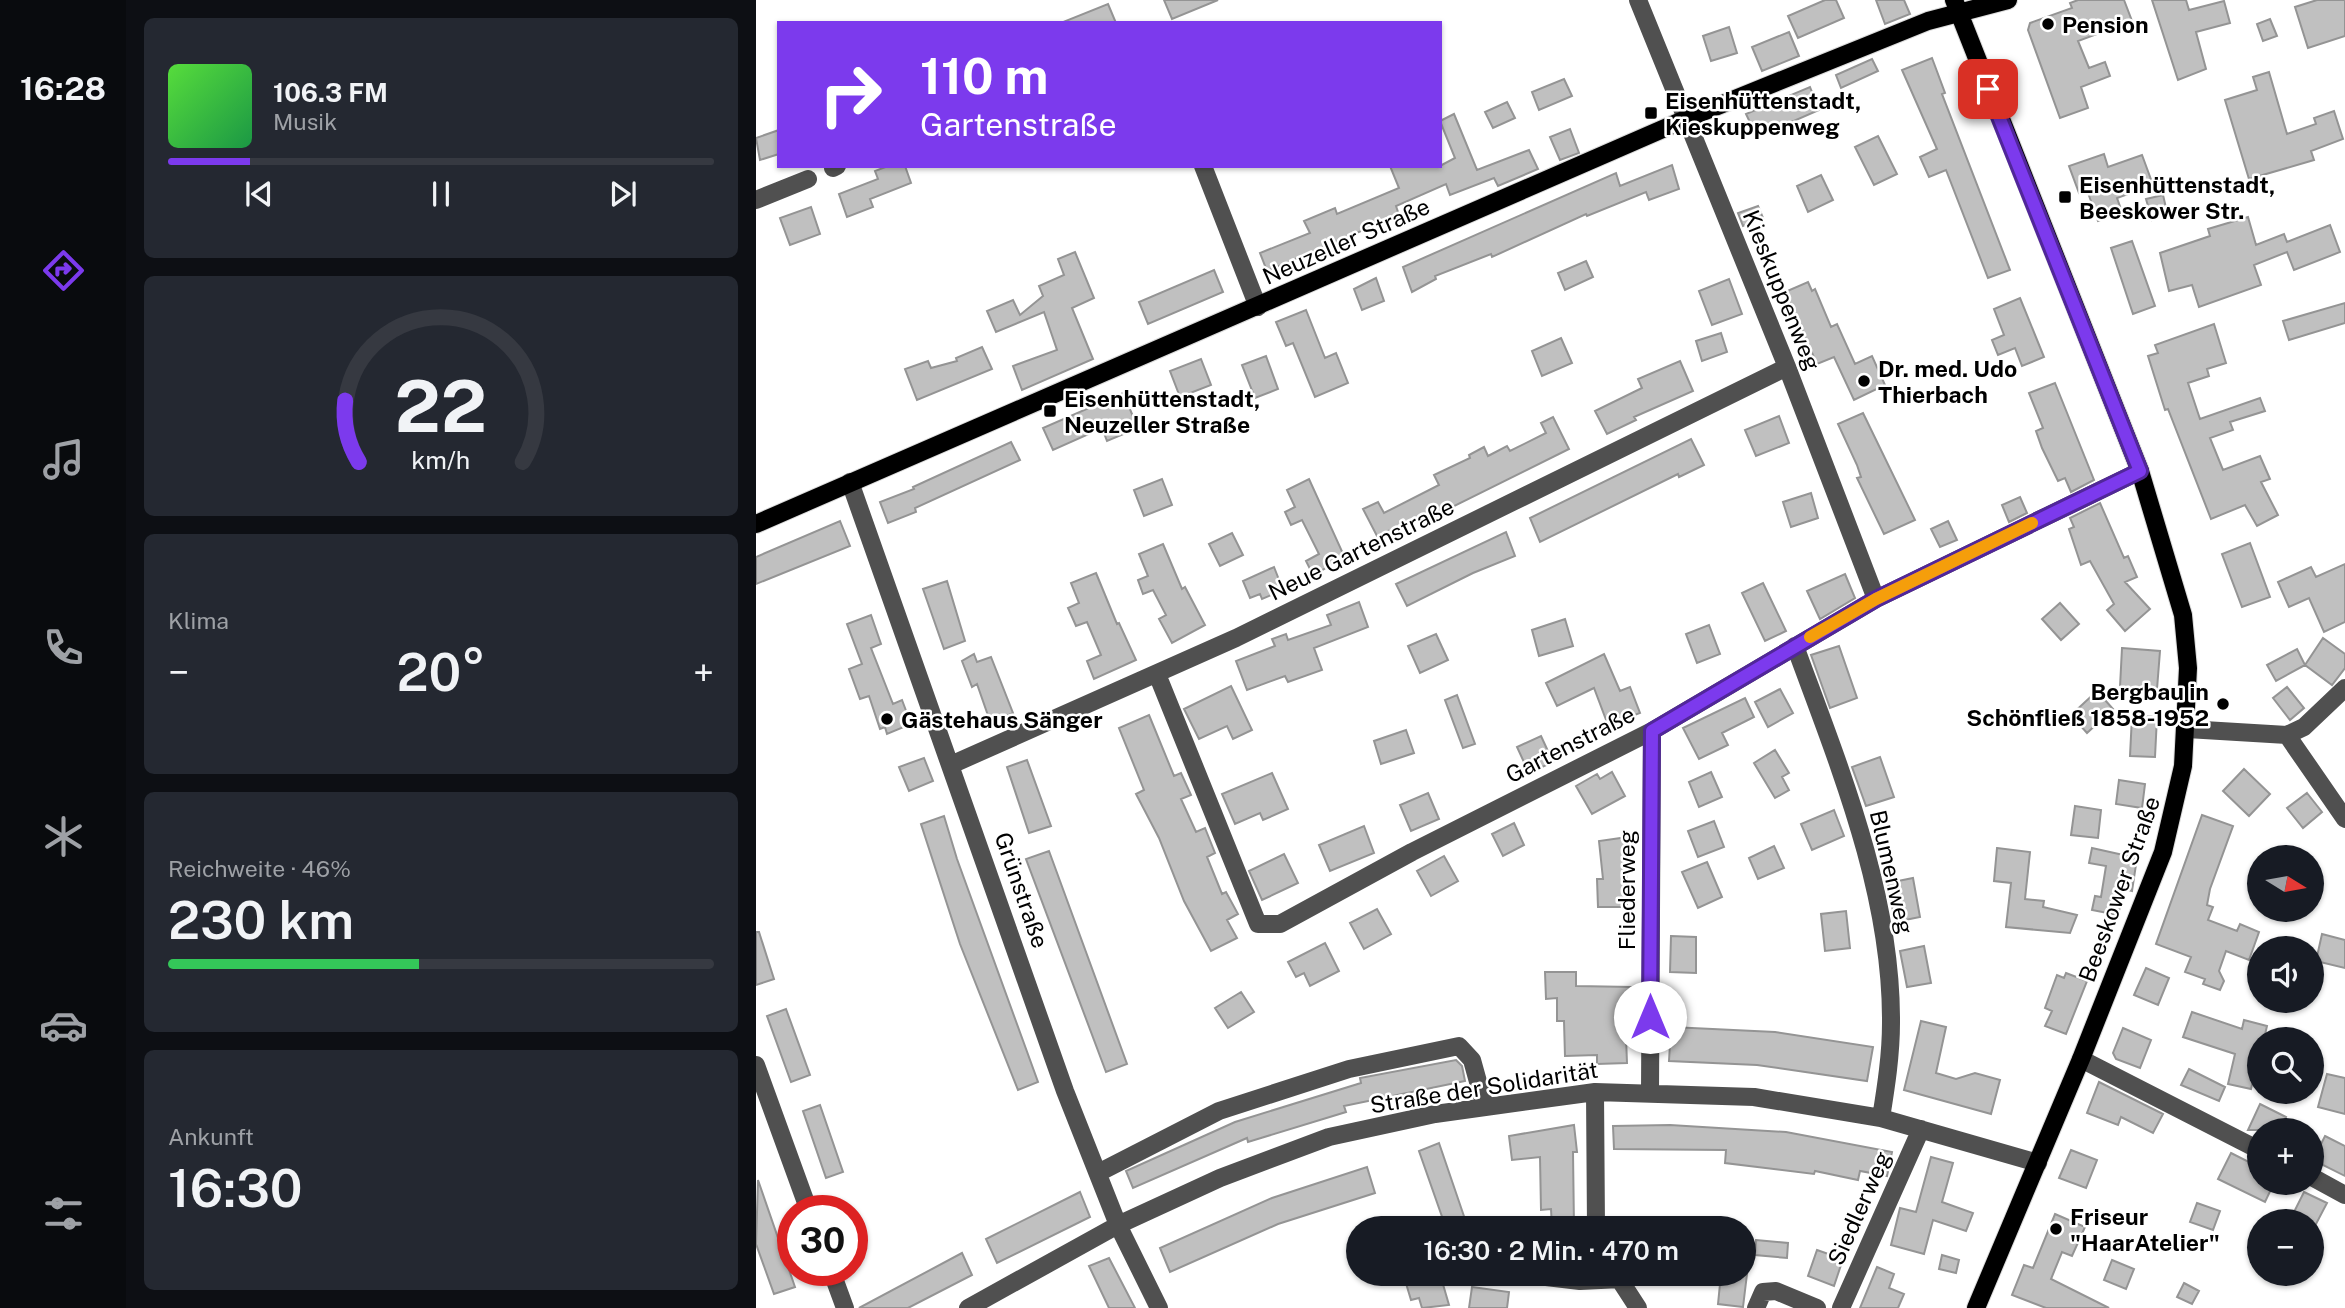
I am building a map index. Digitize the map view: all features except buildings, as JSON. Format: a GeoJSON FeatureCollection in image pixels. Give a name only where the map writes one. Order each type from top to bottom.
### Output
{"type":"FeatureCollection","features":[{"type":"Feature","properties":{"kind":"main road","name":"Neuzeller Straße"},"geometry":{"type":"LineString","coordinates":[[756,523],[1688,118],[1956,5],[2008,0]]}},
{"type":"Feature","properties":{"kind":"main road","name":"Beeskower Straße"},"geometry":{"type":"LineString","coordinates":[[1956,5],[2140,471],[2183,615],[2188,668],[2187,729],[2178,800],[2163,852],[2038,1164],[1976,1308]]}},
{"type":"Feature","properties":{"kind":"street","name":"Kieskuppenweg"},"geometry":{"type":"LineString","coordinates":[[1638,0],[1787,367],[1876,599]]}},
{"type":"Feature","properties":{"kind":"street"},"geometry":{"type":"LineString","coordinates":[[1204,168],[1258,307]]}},
{"type":"Feature","properties":{"kind":"street"},"geometry":{"type":"LineString","coordinates":[[756,200],[808,179]]}},
{"type":"Feature","properties":{"kind":"street","name":"Neue Gartenstraße"},"geometry":{"type":"LineString","coordinates":[[953,764],[1157,674],[1787,367]]}},
{"type":"Feature","properties":{"kind":"street","name":"Gartenstraße"},"geometry":{"type":"LineString","coordinates":[[1157,674],[1258,925],[1280,924],[1412,852],[1652,731],[1876,599],[2140,471]]}},
{"type":"Feature","properties":{"kind":"street","name":"Grünstraße"},"geometry":{"type":"LineString","coordinates":[[850,482],[953,764],[1065,1091],[1118,1225],[1158,1308]]}},
{"type":"Feature","properties":{"kind":"street","name":"Blumenweg"},"geometry":{"type":"LineString","coordinates":[[1795,646],[1846,785],[1868,864],[1884,940],[1891,1023],[1881,1118]]}},
{"type":"Feature","properties":{"kind":"street"},"geometry":{"type":"LineString","coordinates":[[2187,729],[2287,735],[2304,727],[2345,688]]}},
{"type":"Feature","properties":{"kind":"street","name":"Fliederweg"},"geometry":{"type":"LineString","coordinates":[[1650,1092],[1652,731]]}},
{"type":"Feature","properties":{"kind":"street"},"geometry":{"type":"LineString","coordinates":[[2287,735],[2345,819]]}},
{"type":"Feature","properties":{"kind":"street"},"geometry":{"type":"LineString","coordinates":[[1098,1173],[1219,1111],[1349,1069],[1459,1046],[1472,1060],[1485,1107]]}},
{"type":"Feature","properties":{"kind":"street"},"geometry":{"type":"LineString","coordinates":[[2081,1059],[2247,1144]]}},
{"type":"Feature","properties":{"kind":"street"},"geometry":{"type":"LineString","coordinates":[[756,1065],[803,1195]]}},
{"type":"Feature","properties":{"kind":"street"},"geometry":{"type":"LineString","coordinates":[[1595,1092],[1596,1216]]}},
{"type":"Feature","properties":{"kind":"street","name":"Straße der Solidarität"},"geometry":{"type":"LineString","coordinates":[[968,1308],[1118,1225],[1220,1178],[1329,1137],[1435,1114],[1595,1092],[1754,1097],[1881,1118],[2038,1164]]}},
{"type":"Feature","properties":{"kind":"street","name":"Siedlerweg"},"geometry":{"type":"LineString","coordinates":[[1841,1308],[1921,1129]]}},
{"type":"Feature","properties":{"kind":"street"},"geometry":{"type":"LineString","coordinates":[[2324,1184],[2345,1195]]}},
{"type":"Feature","properties":{"kind":"street"},"geometry":{"type":"LineString","coordinates":[[837,1286],[845,1308]]}},
{"type":"Feature","properties":{"kind":"street"},"geometry":{"type":"LineString","coordinates":[[1624,1286],[1639,1308]]}},
{"type":"Feature","properties":{"kind":"street"},"geometry":{"type":"LineString","coordinates":[[1756,1308],[1763,1292],[1776,1291],[1817,1308]]}},
{"type":"Feature","properties":{"kind":"slow traffic"},"geometry":{"type":"LineString","coordinates":[[1810,637],[1876,599],[2032,523]]}},
{"type":"Feature","properties":{"kind":"place","name":"Pension"},"geometry":{"type":"Point","coordinates":[2048,24]}},
{"type":"Feature","properties":{"kind":"place","name":"Eisenhüttenstadt, Kieskuppenweg"},"geometry":{"type":"Point","coordinates":[1651,113]}},
{"type":"Feature","properties":{"kind":"place","name":"Eisenhüttenstadt, Beeskower Str."},"geometry":{"type":"Point","coordinates":[2065,197]}},
{"type":"Feature","properties":{"kind":"place","name":"Dr. med. Udo Thierbach"},"geometry":{"type":"Point","coordinates":[1864,381]}},
{"type":"Feature","properties":{"kind":"place","name":"Eisenhüttenstadt, Neuzeller Straße"},"geometry":{"type":"Point","coordinates":[1050,411]}},
{"type":"Feature","properties":{"kind":"place","name":"Bergbau in Schönfließ 1858-1952"},"geometry":{"type":"Point","coordinates":[2223,704]}},
{"type":"Feature","properties":{"kind":"place","name":"Gästehaus Sänger"},"geometry":{"type":"Point","coordinates":[887,719]}},
{"type":"Feature","properties":{"kind":"place","name":"Friseur \"HaarAtelier\""},"geometry":{"type":"Point","coordinates":[2056,1229]}},
{"type":"Feature","properties":{"kind":"route"},"geometry":{"type":"LineString","coordinates":[[1650,1017],[1652,731],[1876,599],[2140,471],[1988,89]]}}]}
